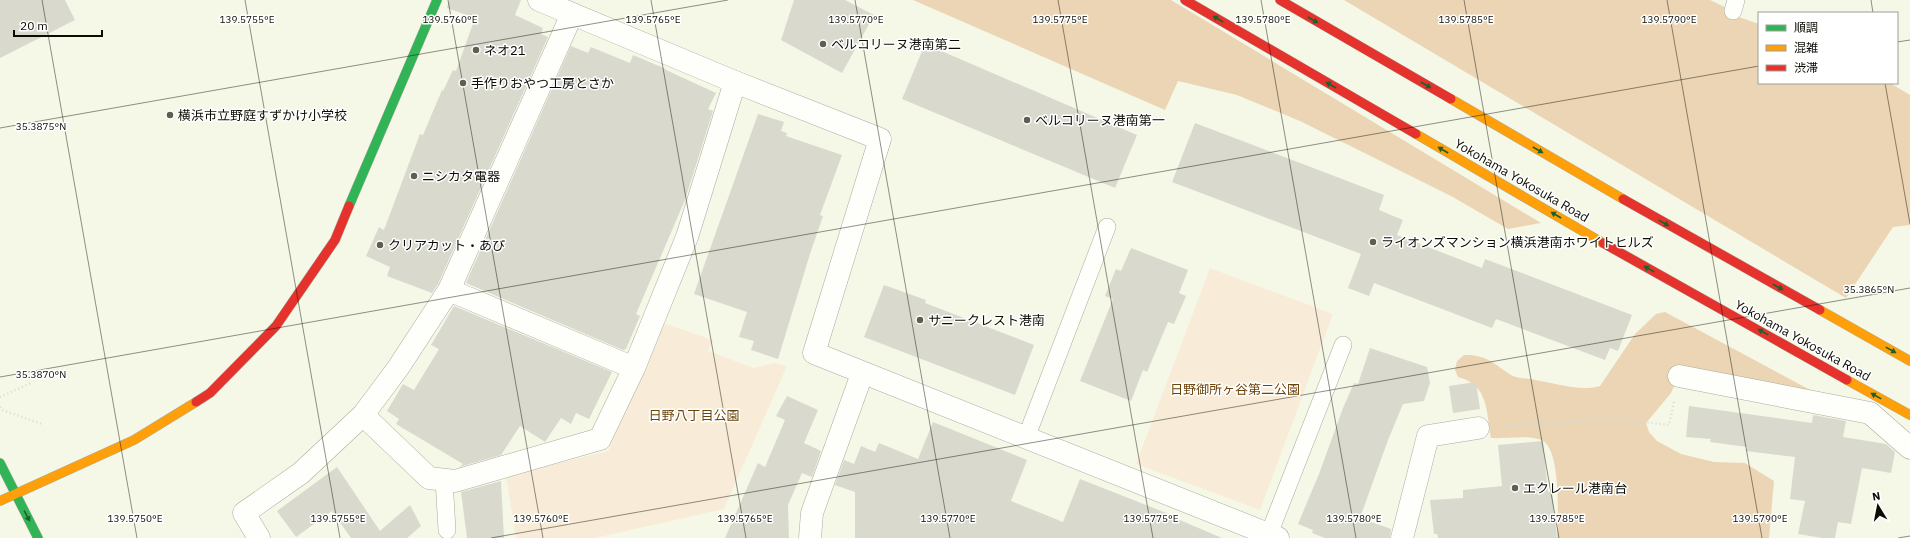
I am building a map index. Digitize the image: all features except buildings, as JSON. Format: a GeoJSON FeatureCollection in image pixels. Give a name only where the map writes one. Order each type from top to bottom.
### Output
{"type":"FeatureCollection","features":[{"type":"Feature","properties":{"kind":"main road"},"geometry":{"type":"LineString","coordinates":[[0,501],[134,440],[210,393],[276,326],[336,240],[437,0]]}},
{"type":"Feature","properties":{"kind":"main road","name":"Yokohama Yokosuka Road"},"geometry":{"type":"LineString","coordinates":[[1185,0],[1589,235],[1910,415]]}},
{"type":"Feature","properties":{"kind":"main road"},"geometry":{"type":"LineString","coordinates":[[1280,0],[1630,204],[1910,361]]}},
{"type":"Feature","properties":{"kind":"main road"},"geometry":{"type":"LineString","coordinates":[[0,463],[38,538]]}},
{"type":"Feature","properties":{"kind":"street"},"geometry":{"type":"LineString","coordinates":[[539,0],[735,82],[880,138],[814,353],[862,374],[1273,536]]}},
{"type":"Feature","properties":{"kind":"street"},"geometry":{"type":"LineString","coordinates":[[259,538],[244,513],[301,473],[363,415],[398,368],[449,290],[572,14]]}},
{"type":"Feature","properties":{"kind":"street"},"geometry":{"type":"LineString","coordinates":[[363,415],[429,478],[455,481],[600,439],[634,368],[687,237],[735,82]]}},
{"type":"Feature","properties":{"kind":"street"},"geometry":{"type":"LineString","coordinates":[[449,290],[634,368]]}},
{"type":"Feature","properties":{"kind":"street"},"geometry":{"type":"LineString","coordinates":[[810,538],[812,513],[862,374]]}},
{"type":"Feature","properties":{"kind":"street"},"geometry":{"type":"LineString","coordinates":[[1679,376],[1870,413],[1910,448]]}},
{"type":"Feature","properties":{"kind":"street"},"geometry":{"type":"LineString","coordinates":[[1402,538],[1428,436],[1478,428]]}},
{"type":"Feature","properties":{"kind":"lane"},"geometry":{"type":"LineString","coordinates":[[1026,438],[1107,227]]}},
{"type":"Feature","properties":{"kind":"lane"},"geometry":{"type":"LineString","coordinates":[[1273,536],[1343,345]]}},
{"type":"Feature","properties":{"kind":"lane"},"geometry":{"type":"LineString","coordinates":[[444,479],[447,530]]}},
{"type":"Feature","properties":{"kind":"path"},"geometry":{"type":"LineString","coordinates":[[1478,428],[1546,422],[1618,419],[1669,425],[1679,376]]}},
{"type":"Feature","properties":{"kind":"path"},"geometry":{"type":"LineString","coordinates":[[0,397],[31,382]]}},
{"type":"Feature","properties":{"kind":"path"},"geometry":{"type":"LineString","coordinates":[[0,407],[2,410],[42,424]]}},
{"type":"Feature","properties":{"kind":"green space","name":"日野御所ヶ谷第二公園"},"geometry":{"type":"Polygon","coordinates":[[[1210,268],[1333,314],[1260,510],[1136,464],[1210,268]]]}},
{"type":"Feature","properties":{"kind":"green space","name":"日野八丁目公園"},"geometry":{"type":"Polygon","coordinates":[[[663,323],[713,340],[708,351],[754,368],[774,363],[787,366],[724,509],[595,538],[516,538],[506,476],[608,451],[663,323]]]}},
{"type":"Feature","properties":{"kind":"shaded area"},"geometry":{"type":"Polygon","coordinates":[[[913,0],[1171,0],[1541,223],[1508,229],[1451,196],[1300,121],[1237,95],[1178,81],[1165,110],[913,0]]]}},
{"type":"Feature","properties":{"kind":"shaded area"},"geometry":{"type":"Polygon","coordinates":[[[1344,0],[1710,0],[1733,11],[1733,15],[1758,24],[1758,84],[1892,84],[1910,95],[1910,225],[1893,227],[1846,298],[1344,0]]]}},
{"type":"Feature","properties":{"kind":"shaded area"},"geometry":{"type":"Polygon","coordinates":[[[1665,312],[1829,400],[1679,376],[1671,393],[1646,423],[1649,432],[1657,441],[1681,454],[1714,462],[1745,463],[1774,481],[1769,538],[1557,538],[1558,502],[1556,471],[1549,447],[1543,441],[1532,438],[1491,438],[1487,409],[1481,393],[1476,386],[1458,377],[1455,370],[1457,361],[1464,355],[1478,356],[1489,360],[1511,375],[1517,377],[1576,388],[1592,388],[1600,386],[1635,334],[1656,314],[1665,312]]]}},
{"type":"Feature","properties":{"kind":"traffic: fast"},"geometry":{"type":"LineString","coordinates":[[349,206],[437,0]]}},
{"type":"Feature","properties":{"kind":"traffic: fast"},"geometry":{"type":"LineString","coordinates":[[0,463],[38,538]]}},
{"type":"Feature","properties":{"kind":"traffic: slow"},"geometry":{"type":"LineString","coordinates":[[1451,99],[1623,199]]}},
{"type":"Feature","properties":{"kind":"traffic: slow"},"geometry":{"type":"LineString","coordinates":[[1416,134],[1603,243]]}},
{"type":"Feature","properties":{"kind":"traffic: slow"},"geometry":{"type":"LineString","coordinates":[[1820,310],[1910,361]]}},
{"type":"Feature","properties":{"kind":"traffic: slow"},"geometry":{"type":"LineString","coordinates":[[1847,380],[1910,415]]}},
{"type":"Feature","properties":{"kind":"traffic: slow"},"geometry":{"type":"LineString","coordinates":[[0,501],[134,440],[196,402]]}},
{"type":"Feature","properties":{"kind":"traffic: jam"},"geometry":{"type":"LineString","coordinates":[[1185,0],[1416,134]]}},
{"type":"Feature","properties":{"kind":"traffic: jam"},"geometry":{"type":"LineString","coordinates":[[1280,0],[1451,99]]}},
{"type":"Feature","properties":{"kind":"traffic: jam"},"geometry":{"type":"LineString","coordinates":[[1623,199],[1820,310]]}},
{"type":"Feature","properties":{"kind":"traffic: jam"},"geometry":{"type":"LineString","coordinates":[[196,402],[210,393],[276,326],[335,240],[349,206]]}},
{"type":"Feature","properties":{"kind":"traffic: jam"},"geometry":{"type":"LineString","coordinates":[[1603,243],[1847,380]]}},
{"type":"Feature","properties":{"kind":"place","name":"ベルコリーヌ港南第二"},"geometry":{"type":"Point","coordinates":[823,44]}},
{"type":"Feature","properties":{"kind":"place","name":"ネオ21"},"geometry":{"type":"Point","coordinates":[476,50]}},
{"type":"Feature","properties":{"kind":"place","name":"手作りおやつ工房とさか"},"geometry":{"type":"Point","coordinates":[463,83]}},
{"type":"Feature","properties":{"kind":"place","name":"横浜市立野庭すずかけ小学校"},"geometry":{"type":"Point","coordinates":[170,115]}},
{"type":"Feature","properties":{"kind":"place","name":"ベルコリーヌ港南第一"},"geometry":{"type":"Point","coordinates":[1027,120]}},
{"type":"Feature","properties":{"kind":"place","name":"ニシカタ電器"},"geometry":{"type":"Point","coordinates":[414,176]}},
{"type":"Feature","properties":{"kind":"place","name":"ライオンズマンション横浜港南ホワイトヒルズ"},"geometry":{"type":"Point","coordinates":[1373,242]}},
{"type":"Feature","properties":{"kind":"place","name":"クリアカット・あぴ"},"geometry":{"type":"Point","coordinates":[380,245]}},
{"type":"Feature","properties":{"kind":"place","name":"サニークレスト港南"},"geometry":{"type":"Point","coordinates":[920,320]}},
{"type":"Feature","properties":{"kind":"place","name":"エクレール港南台"},"geometry":{"type":"Point","coordinates":[1515,488]}}]}
